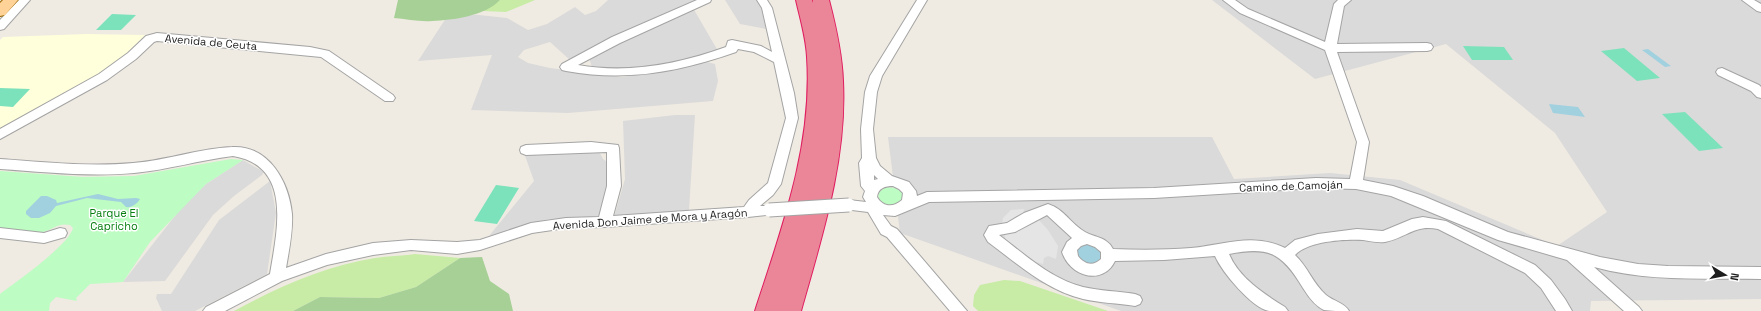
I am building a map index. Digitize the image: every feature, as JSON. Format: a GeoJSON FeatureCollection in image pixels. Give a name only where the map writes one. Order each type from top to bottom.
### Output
{"type":"FeatureCollection","features":[{"type":"Feature","properties":{"kind":"highway"},"geometry":{"type":"LineString","coordinates":[[767,311],[801,199],[814,129],[817,89],[816,56],[804,0]]}},
{"type":"Feature","properties":{"kind":"highway"},"geometry":{"type":"LineString","coordinates":[[790,311],[816,220],[828,165],[833,131],[835,109],[834,70],[830,36],[821,0]]}},
{"type":"Feature","properties":{"kind":"street"},"geometry":{"type":"LineString","coordinates":[[706,0],[616,40],[566,68],[637,73],[712,57],[732,49],[732,44],[757,49],[780,60]]}},
{"type":"Feature","properties":{"kind":"street"},"geometry":{"type":"LineString","coordinates":[[748,212],[753,204],[770,191],[774,184],[792,118],[767,8],[762,0]]}},
{"type":"Feature","properties":{"kind":"street"},"geometry":{"type":"LineString","coordinates":[[892,233],[894,220],[910,198],[909,190],[899,183],[889,181],[875,169],[869,158],[868,116],[871,92],[876,76],[922,0]]}},
{"type":"Feature","properties":{"kind":"street"},"geometry":{"type":"LineString","coordinates":[[1228,0],[1244,11],[1330,48],[1427,47]]}},
{"type":"Feature","properties":{"kind":"street"},"geometry":{"type":"LineString","coordinates":[[1346,0],[1339,4],[1330,48],[1363,142],[1356,184]]}},
{"type":"Feature","properties":{"kind":"street"},"geometry":{"type":"LineString","coordinates":[[1747,0],[1761,9]]}},
{"type":"Feature","properties":{"kind":"street"},"geometry":{"type":"LineString","coordinates":[[0,27],[9,4]]}},
{"type":"Feature","properties":{"kind":"street","name":"Avenida de Ceuta"},"geometry":{"type":"LineString","coordinates":[[0,135],[103,76],[132,56],[150,39],[157,37],[310,51],[325,54],[389,98]]}},
{"type":"Feature","properties":{"kind":"street"},"geometry":{"type":"LineString","coordinates":[[583,58],[588,70]]}},
{"type":"Feature","properties":{"kind":"street"},"geometry":{"type":"LineString","coordinates":[[1722,72],[1755,88],[1761,94]]}},
{"type":"Feature","properties":{"kind":"street"},"geometry":{"type":"LineString","coordinates":[[526,150],[547,151],[597,146],[613,148],[614,186],[605,222]]}},
{"type":"Feature","properties":{"kind":"street"},"geometry":{"type":"LineString","coordinates":[[0,164],[83,169],[120,169],[168,164],[233,151],[252,155],[266,164],[278,182],[281,190],[285,228],[277,277]]}},
{"type":"Feature","properties":{"kind":"street"},"geometry":{"type":"LineString","coordinates":[[869,158],[866,163],[868,186],[871,192],[871,200],[876,207]]}},
{"type":"Feature","properties":{"kind":"street"},"geometry":{"type":"LineString","coordinates":[[848,205],[861,200],[877,185],[889,181]]}},
{"type":"Feature","properties":{"kind":"street","name":"Camino de Camoján"},"geometry":{"type":"LineString","coordinates":[[909,190],[927,197],[1047,202],[1316,183],[1356,184],[1399,194],[1502,236],[1600,264],[1638,270],[1668,272],[1761,273]]}},
{"type":"Feature","properties":{"kind":"street","name":"Camino de Camoján"},"geometry":{"type":"LineString","coordinates":[[903,207],[927,197]]}},
{"type":"Feature","properties":{"kind":"street"},"geometry":{"type":"LineString","coordinates":[[1047,202],[1077,235],[1102,245],[1109,255],[1108,261],[1102,268],[1097,270],[1086,269],[1080,267],[1072,260],[1069,252],[1070,248],[1068,238],[1049,216],[1047,202]]}},
{"type":"Feature","properties":{"kind":"street"},"geometry":{"type":"LineString","coordinates":[[1047,202],[1029,217],[1010,228],[994,230],[992,237],[1029,266],[1064,286],[1081,292],[1135,300]]}},
{"type":"Feature","properties":{"kind":"street"},"geometry":{"type":"LineString","coordinates":[[848,205],[876,207],[890,211],[903,207]]}},
{"type":"Feature","properties":{"kind":"street","name":"Avenida Don Jaime de Mora y Aragón"},"geometry":{"type":"LineString","coordinates":[[211,311],[277,277],[326,260],[373,249],[411,245],[456,248],[480,245],[531,228],[566,223],[605,222],[848,205]]}},
{"type":"Feature","properties":{"kind":"street"},"geometry":{"type":"LineString","coordinates":[[876,207],[874,213],[886,230],[892,233],[959,311]]}},
{"type":"Feature","properties":{"kind":"street"},"geometry":{"type":"LineString","coordinates":[[1286,256],[1295,246],[1306,242],[1356,235],[1385,237],[1399,232],[1409,226],[1430,222],[1530,268],[1546,284],[1564,311]]}},
{"type":"Feature","properties":{"kind":"street"},"geometry":{"type":"LineString","coordinates":[[0,233],[44,238],[60,233]]}},
{"type":"Feature","properties":{"kind":"street"},"geometry":{"type":"LineString","coordinates":[[1070,248],[1076,241],[1087,239]]}},
{"type":"Feature","properties":{"kind":"street"},"geometry":{"type":"LineString","coordinates":[[1109,255],[1143,256],[1220,250],[1260,245],[1273,249],[1286,256],[1296,264],[1318,298],[1330,307],[1341,311]]}},
{"type":"Feature","properties":{"kind":"street"},"geometry":{"type":"LineString","coordinates":[[1220,250],[1223,259],[1240,282],[1261,300],[1280,311]]}},
{"type":"Feature","properties":{"kind":"street"},"geometry":{"type":"LineString","coordinates":[[1572,256],[1634,311]]}},
{"type":"Feature","properties":{"kind":"shaded area"},"geometry":{"type":"Polygon","coordinates":[[[608,0],[696,0],[618,35],[570,60],[550,42],[524,50],[518,57],[528,63],[550,68],[622,77],[690,66],[703,61],[715,64],[718,81],[713,101],[568,113],[471,110],[492,55],[418,61],[450,12],[507,18],[528,30],[547,24],[575,7],[585,15],[596,11],[608,0]]]}},
{"type":"Feature","properties":{"kind":"shaded area"},"geometry":{"type":"Polygon","coordinates":[[[725,0],[756,0],[760,2],[766,29],[740,24],[725,0]]]}},
{"type":"Feature","properties":{"kind":"shaded area"},"geometry":{"type":"Polygon","coordinates":[[[1212,0],[1761,0],[1761,299],[1591,301],[1590,311],[1121,311],[900,233],[888,137],[1212,137],[1234,179],[1330,173],[1400,180],[1557,246],[1607,212],[1555,133],[1446,44],[1315,79],[1212,0]]]}},
{"type":"Feature","properties":{"kind":"shaded area"},"geometry":{"type":"Polygon","coordinates":[[[693,8],[718,51],[645,69],[592,67],[589,58],[630,36],[693,8]]]}},
{"type":"Feature","properties":{"kind":"shaded area"},"geometry":{"type":"Polygon","coordinates":[[[86,34],[145,35],[124,56],[98,74],[0,129],[0,40],[3,37],[86,34]]]}},
{"type":"Feature","properties":{"kind":"shaded area"},"geometry":{"type":"Polygon","coordinates":[[[675,115],[695,115],[689,210],[614,217],[625,179],[623,121],[675,115]]]}},
{"type":"Feature","properties":{"kind":"shaded area"},"geometry":{"type":"Polygon","coordinates":[[[599,151],[603,159],[610,164],[612,180],[600,217],[549,219],[489,236],[534,181],[524,153],[599,151]]]}},
{"type":"Feature","properties":{"kind":"shaded area"},"geometry":{"type":"Polygon","coordinates":[[[243,160],[264,172],[213,215],[165,281],[123,282],[178,212],[206,184],[243,160]]]}},
{"type":"Feature","properties":{"kind":"shaded area"},"geometry":{"type":"Polygon","coordinates":[[[270,181],[276,213],[267,274],[195,311],[162,311],[156,298],[157,294],[171,294],[219,220],[270,181]]]}},
{"type":"Feature","properties":{"kind":"shaded area"},"geometry":{"type":"Polygon","coordinates":[[[1024,209],[1023,214],[1037,218],[1048,230],[1058,246],[1056,259],[1048,256],[1044,258],[1043,264],[1033,261],[1013,249],[1006,241],[1002,224],[1003,218],[1011,210],[1024,209]]]}},
{"type":"Feature","properties":{"kind":"green space"},"geometry":{"type":"Polygon","coordinates":[[[398,0],[500,0],[486,10],[468,16],[449,20],[418,21],[394,18],[398,0]]]}},
{"type":"Feature","properties":{"kind":"green space"},"geometry":{"type":"Polygon","coordinates":[[[500,0],[535,0],[506,12],[483,11],[500,0]]]}},
{"type":"Feature","properties":{"kind":"green space"},"geometry":{"type":"Polygon","coordinates":[[[112,14],[136,15],[121,30],[96,30],[112,14]]]}},
{"type":"Feature","properties":{"kind":"green space"},"geometry":{"type":"Polygon","coordinates":[[[1463,46],[1504,47],[1513,60],[1472,60],[1463,46]]]}},
{"type":"Feature","properties":{"kind":"green space"},"geometry":{"type":"Polygon","coordinates":[[[1624,48],[1660,78],[1637,81],[1601,51],[1624,48]]]}},
{"type":"Feature","properties":{"kind":"green space"},"geometry":{"type":"Polygon","coordinates":[[[0,88],[30,89],[13,107],[0,106],[0,88]]]}},
{"type":"Feature","properties":{"kind":"green space"},"geometry":{"type":"Polygon","coordinates":[[[1685,112],[1723,148],[1699,151],[1662,114],[1685,112]]]}},
{"type":"Feature","properties":{"kind":"green space","name":"Parque El Capricho"},"geometry":{"type":"Polygon","coordinates":[[[231,159],[243,160],[206,184],[150,242],[123,282],[90,284],[76,298],[77,301],[56,297],[50,303],[49,311],[0,311],[0,294],[62,244],[73,228],[66,224],[39,233],[0,228],[0,171],[83,177],[134,176],[231,159]]]}},
{"type":"Feature","properties":{"kind":"green space"},"geometry":{"type":"Polygon","coordinates":[[[496,185],[519,188],[497,224],[474,221],[496,185]]]}},
{"type":"Feature","properties":{"kind":"green space"},"geometry":{"type":"Polygon","coordinates":[[[887,187],[895,188],[902,192],[903,198],[898,203],[887,205],[879,199],[878,195],[887,187]]]}},
{"type":"Feature","properties":{"kind":"green space"},"geometry":{"type":"Polygon","coordinates":[[[415,254],[460,258],[416,287],[379,298],[320,297],[293,311],[234,311],[302,278],[338,266],[375,258],[415,254]]]}},
{"type":"Feature","properties":{"kind":"green space"},"geometry":{"type":"Polygon","coordinates":[[[482,257],[490,281],[509,294],[513,311],[293,311],[320,297],[379,298],[416,287],[460,258],[482,257]]]}},
{"type":"Feature","properties":{"kind":"green space"},"geometry":{"type":"Polygon","coordinates":[[[1004,280],[1020,281],[1108,311],[978,311],[973,306],[974,295],[980,285],[1004,280]]]}},
{"type":"Feature","properties":{"kind":"water"},"geometry":{"type":"Polygon","coordinates":[[[1648,49],[1671,66],[1665,67],[1642,50],[1648,49]]]}},
{"type":"Feature","properties":{"kind":"water"},"geometry":{"type":"Polygon","coordinates":[[[1549,104],[1578,107],[1585,117],[1553,113],[1549,104]]]}},
{"type":"Feature","properties":{"kind":"water"},"geometry":{"type":"Polygon","coordinates":[[[98,194],[118,199],[140,199],[134,205],[126,207],[121,202],[87,198],[56,206],[50,213],[39,218],[31,218],[26,214],[26,211],[41,196],[47,196],[56,200],[57,203],[98,194]]]}},
{"type":"Feature","properties":{"kind":"water"},"geometry":{"type":"Polygon","coordinates":[[[1083,243],[1092,244],[1102,252],[1102,259],[1094,265],[1080,262],[1075,250],[1083,243]]]}}]}
